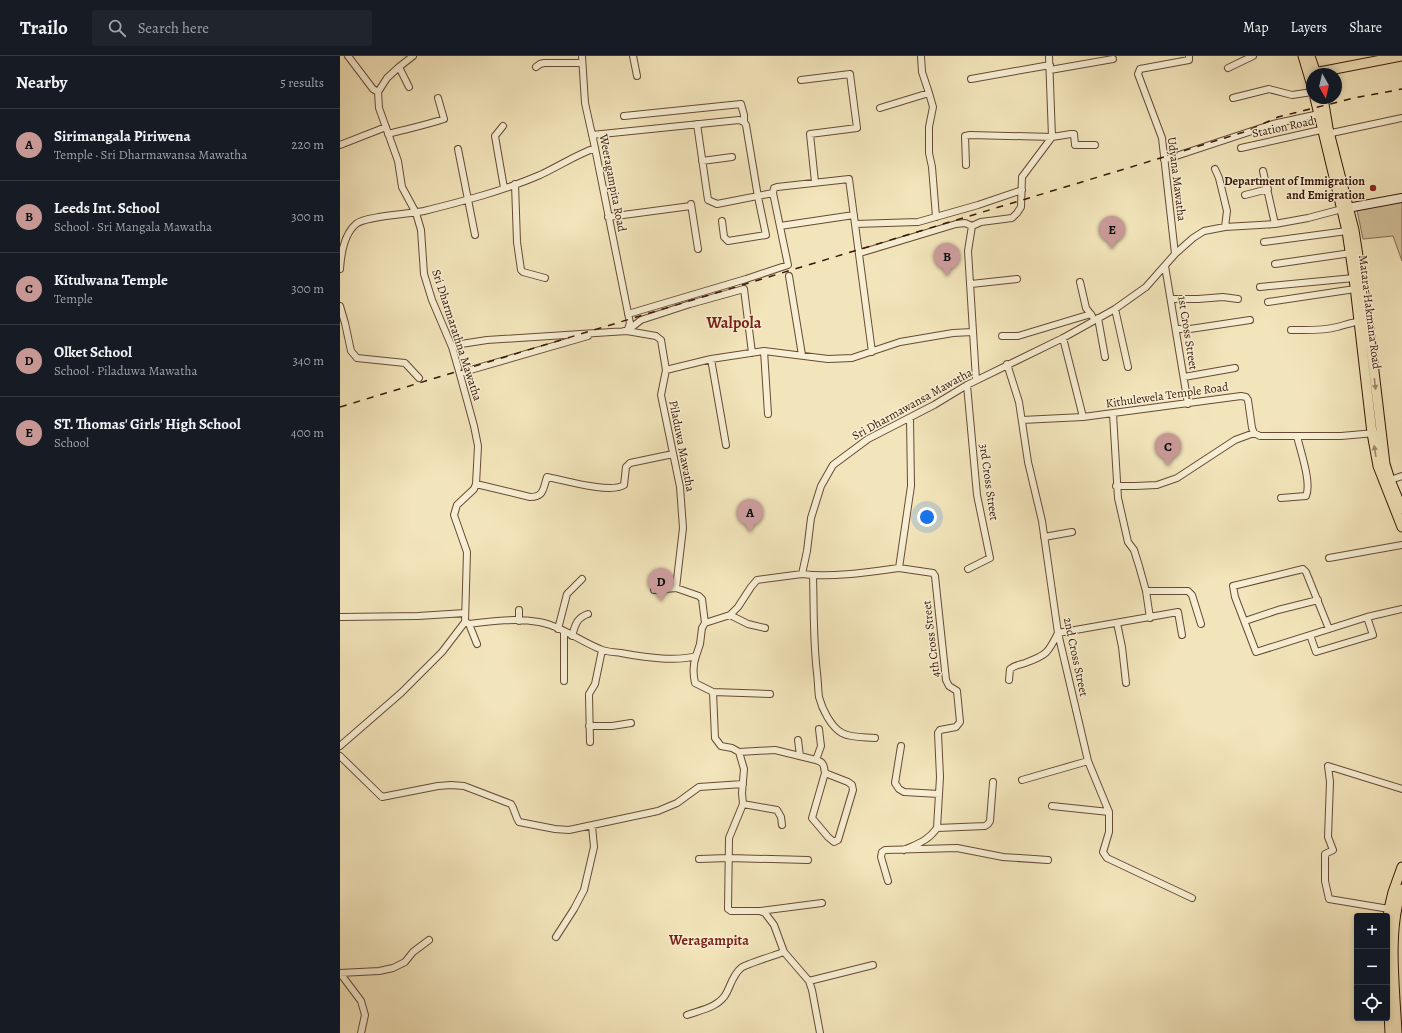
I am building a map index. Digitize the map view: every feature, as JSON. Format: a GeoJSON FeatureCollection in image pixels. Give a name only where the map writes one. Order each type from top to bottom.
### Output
{"type":"FeatureCollection","features":[{"type":"Feature","properties":{"kind":"main road"},"geometry":{"type":"LineString","coordinates":[[1303,56],[1310,68]]}},
{"type":"Feature","properties":{"kind":"main road"},"geometry":{"type":"LineString","coordinates":[[1310,56],[1313,68]]}},
{"type":"Feature","properties":{"kind":"main road"},"geometry":{"type":"LineString","coordinates":[[1342,68],[1402,56]]}},
{"type":"Feature","properties":{"kind":"main road","name":"Matara-Hakmana Road"},"geometry":{"type":"LineString","coordinates":[[1316,104],[1326,131],[1346,208],[1354,230],[1376,433],[1378,466],[1402,527]]}},
{"type":"Feature","properties":{"kind":"main road","name":"Matara-Hakmana Road"},"geometry":{"type":"LineString","coordinates":[[1324,104],[1326,131]]}},
{"type":"Feature","properties":{"kind":"main road"},"geometry":{"type":"LineString","coordinates":[[1346,208],[1402,198]]}},
{"type":"Feature","properties":{"kind":"main road","name":"Matara-Hakmana Road"},"geometry":{"type":"LineString","coordinates":[[1346,208],[1347,231],[1354,278],[1364,321]]}},
{"type":"Feature","properties":{"kind":"main road","name":"Matara-Hakmana Road"},"geometry":{"type":"LineString","coordinates":[[1376,433],[1390,480],[1402,508]]}},
{"type":"Feature","properties":{"kind":"main road"},"geometry":{"type":"LineString","coordinates":[[1397,1033],[1393,947],[1402,867]]}},
{"type":"Feature","properties":{"kind":"main road"},"geometry":{"type":"LineString","coordinates":[[1389,913],[1389,909],[1399,892]]}},
{"type":"Feature","properties":{"kind":"main road"},"geometry":{"type":"LineString","coordinates":[[1388,985],[1390,1033]]}},
{"type":"Feature","properties":{"kind":"street"},"geometry":{"type":"LineString","coordinates":[[348,56],[373,89],[378,92],[387,78],[398,67],[413,56]]}},
{"type":"Feature","properties":{"kind":"street","name":"Weeragampita Road"},"geometry":{"type":"LineString","coordinates":[[582,56],[584,103],[595,148],[630,323],[627,331]]}},
{"type":"Feature","properties":{"kind":"street"},"geometry":{"type":"LineString","coordinates":[[633,56],[637,76]]}},
{"type":"Feature","properties":{"kind":"street"},"geometry":{"type":"LineString","coordinates":[[921,56],[922,72],[933,107],[929,127],[929,153],[932,167],[936,217]]}},
{"type":"Feature","properties":{"kind":"street"},"geometry":{"type":"LineString","coordinates":[[860,253],[956,224],[965,223],[972,226],[981,222],[1012,218],[1017,213],[1020,207],[1022,177],[1052,137],[1049,56]]}},
{"type":"Feature","properties":{"kind":"street","name":"Udyana Mawatha"},"geometry":{"type":"LineString","coordinates":[[1175,254],[1162,138],[1138,74],[1140,69],[1189,60],[1189,56]]}},
{"type":"Feature","properties":{"kind":"street"},"geometry":{"type":"LineString","coordinates":[[1228,68],[1253,56]]}},
{"type":"Feature","properties":{"kind":"street"},"geometry":{"type":"LineString","coordinates":[[971,79],[1112,59]]}},
{"type":"Feature","properties":{"kind":"street"},"geometry":{"type":"LineString","coordinates":[[536,67],[540,64],[582,63]]}},
{"type":"Feature","properties":{"kind":"street"},"geometry":{"type":"LineString","coordinates":[[398,67],[409,87]]}},
{"type":"Feature","properties":{"kind":"street"},"geometry":{"type":"LineString","coordinates":[[801,80],[850,74],[857,128],[810,134],[815,182]]}},
{"type":"Feature","properties":{"kind":"street"},"geometry":{"type":"LineString","coordinates":[[1233,98],[1270,89],[1292,95],[1306,93]]}},
{"type":"Feature","properties":{"kind":"street","name":"Sri Dharmarathna Mawatha"},"geometry":{"type":"LineString","coordinates":[[378,92],[379,108],[398,161],[402,186],[416,213],[422,230],[424,274],[432,300],[452,347],[474,426],[478,446],[476,484]]}},
{"type":"Feature","properties":{"kind":"street"},"geometry":{"type":"LineString","coordinates":[[880,108],[929,92]]}},
{"type":"Feature","properties":{"kind":"street"},"geometry":{"type":"LineString","coordinates":[[388,134],[444,120],[438,98]]}},
{"type":"Feature","properties":{"kind":"street"},"geometry":{"type":"LineString","coordinates":[[624,116],[741,104],[766,235],[728,241],[724,237],[722,221]]}},
{"type":"Feature","properties":{"kind":"street"},"geometry":{"type":"LineString","coordinates":[[1164,160],[1273,124],[1319,114]]}},
{"type":"Feature","properties":{"kind":"street","name":"Station Road"},"geometry":{"type":"LineString","coordinates":[[1241,148],[1297,134],[1326,131],[1402,118]]}},
{"type":"Feature","properties":{"kind":"street"},"geometry":{"type":"LineString","coordinates":[[592,135],[739,120],[744,122]]}},
{"type":"Feature","properties":{"kind":"street"},"geometry":{"type":"LineString","coordinates":[[697,124],[708,200],[717,204],[773,193]]}},
{"type":"Feature","properties":{"kind":"street"},"geometry":{"type":"LineString","coordinates":[[503,126],[495,136],[504,188]]}},
{"type":"Feature","properties":{"kind":"street"},"geometry":{"type":"LineString","coordinates":[[340,145],[386,127]]}},
{"type":"Feature","properties":{"kind":"street"},"geometry":{"type":"LineString","coordinates":[[966,165],[965,136],[970,135],[1052,137],[1074,134],[1075,145],[1095,145]]}},
{"type":"Feature","properties":{"kind":"street"},"geometry":{"type":"LineString","coordinates":[[340,269],[341,255],[346,237],[356,223],[371,218],[416,213],[469,200],[540,174],[595,148]]}},
{"type":"Feature","properties":{"kind":"street"},"geometry":{"type":"LineString","coordinates":[[458,150],[475,236]]}},
{"type":"Feature","properties":{"kind":"street"},"geometry":{"type":"LineString","coordinates":[[702,161],[732,157]]}},
{"type":"Feature","properties":{"kind":"street"},"geometry":{"type":"LineString","coordinates":[[1215,169],[1219,178],[1227,210],[1225,227]]}},
{"type":"Feature","properties":{"kind":"street"},"geometry":{"type":"LineString","coordinates":[[1263,171],[1275,224]]}},
{"type":"Feature","properties":{"kind":"street"},"geometry":{"type":"LineString","coordinates":[[628,314],[788,265],[773,193],[774,188],[849,179],[872,352]]}},
{"type":"Feature","properties":{"kind":"street"},"geometry":{"type":"LineString","coordinates":[[515,184],[517,242],[521,270],[523,272],[545,278]]}},
{"type":"Feature","properties":{"kind":"street"},"geometry":{"type":"LineString","coordinates":[[1245,195],[1268,189]]}},
{"type":"Feature","properties":{"kind":"street"},"geometry":{"type":"LineString","coordinates":[[855,224],[918,222],[978,205],[1022,190]]}},
{"type":"Feature","properties":{"kind":"street"},"geometry":{"type":"LineString","coordinates":[[608,217],[691,205],[698,249]]}},
{"type":"Feature","properties":{"kind":"street","name":"Sri Dharmawansa Mawatha"},"geometry":{"type":"LineString","coordinates":[[802,574],[807,551],[811,518],[821,486],[833,465],[868,439],[934,405],[976,380],[1063,338],[1116,309],[1146,287],[1175,254],[1193,238],[1204,231],[1225,227],[1275,224],[1308,218],[1346,208]]}},
{"type":"Feature","properties":{"kind":"street"},"geometry":{"type":"LineString","coordinates":[[780,226],[854,215]]}},
{"type":"Feature","properties":{"kind":"street"},"geometry":{"type":"LineString","coordinates":[[972,226],[968,251],[976,380]]}},
{"type":"Feature","properties":{"kind":"street"},"geometry":{"type":"LineString","coordinates":[[1264,242],[1347,231]]}},
{"type":"Feature","properties":{"kind":"street"},"geometry":{"type":"LineString","coordinates":[[1275,264],[1351,253]]}},
{"type":"Feature","properties":{"kind":"street","name":"1st Cross Street"},"geometry":{"type":"LineString","coordinates":[[1166,266],[1188,404]]}},
{"type":"Feature","properties":{"kind":"street"},"geometry":{"type":"LineString","coordinates":[[789,276],[802,355]]}},
{"type":"Feature","properties":{"kind":"street"},"geometry":{"type":"LineString","coordinates":[[1260,287],[1354,278]]}},
{"type":"Feature","properties":{"kind":"street"},"geometry":{"type":"LineString","coordinates":[[971,284],[1017,279]]}},
{"type":"Feature","properties":{"kind":"street"},"geometry":{"type":"LineString","coordinates":[[1080,282],[1086,308],[1096,320],[1105,357]]}},
{"type":"Feature","properties":{"kind":"street"},"geometry":{"type":"LineString","coordinates":[[460,373],[598,334],[627,331],[641,320],[744,288],[752,353]]}},
{"type":"Feature","properties":{"kind":"street"},"geometry":{"type":"LineString","coordinates":[[1268,302],[1356,289]]}},
{"type":"Feature","properties":{"kind":"street"},"geometry":{"type":"LineString","coordinates":[[1171,299],[1198,300],[1223,297],[1238,298]]}},
{"type":"Feature","properties":{"kind":"street"},"geometry":{"type":"LineString","coordinates":[[340,306],[351,351],[357,358],[405,363],[419,378]]}},
{"type":"Feature","properties":{"kind":"street"},"geometry":{"type":"LineString","coordinates":[[1116,309],[1128,367]]}},
{"type":"Feature","properties":{"kind":"street"},"geometry":{"type":"LineString","coordinates":[[1002,336],[1018,336],[1091,314]]}},
{"type":"Feature","properties":{"kind":"street"},"geometry":{"type":"LineString","coordinates":[[1176,329],[1190,329],[1250,320]]}},
{"type":"Feature","properties":{"kind":"street"},"geometry":{"type":"LineString","coordinates":[[1292,330],[1318,330],[1364,321]]}},
{"type":"Feature","properties":{"kind":"street"},"geometry":{"type":"LineString","coordinates":[[452,347],[487,340],[627,331]]}},
{"type":"Feature","properties":{"kind":"street","name":"Piladuwa Mawatha"},"geometry":{"type":"LineString","coordinates":[[627,331],[656,336],[661,340],[666,370],[661,395],[680,487],[683,528],[676,588]]}},
{"type":"Feature","properties":{"kind":"street"},"geometry":{"type":"LineString","coordinates":[[666,370],[711,360],[764,351],[828,359],[852,358],[900,342],[953,333],[973,332]]}},
{"type":"Feature","properties":{"kind":"street"},"geometry":{"type":"LineString","coordinates":[[1063,338],[1083,418]]}},
{"type":"Feature","properties":{"kind":"street"},"geometry":{"type":"LineString","coordinates":[[764,351],[768,414]]}},
{"type":"Feature","properties":{"kind":"street"},"geometry":{"type":"LineString","coordinates":[[711,360],[726,445]]}},
{"type":"Feature","properties":{"kind":"street","name":"2nd Cross Street"},"geometry":{"type":"LineString","coordinates":[[1007,364],[1019,402],[1028,462],[1042,521],[1058,633],[1088,761],[1109,812],[1109,832],[1103,852],[1107,858],[1192,898]]}},
{"type":"Feature","properties":{"kind":"street"},"geometry":{"type":"LineString","coordinates":[[1184,377],[1235,368]]}},
{"type":"Feature","properties":{"kind":"street","name":"3rd Cross Street"},"geometry":{"type":"LineString","coordinates":[[967,385],[977,494],[990,558],[968,569]]}},
{"type":"Feature","properties":{"kind":"street","name":"Kithulewela Temple Road"},"geometry":{"type":"LineString","coordinates":[[1022,420],[1083,418],[1241,396],[1246,397],[1248,400],[1254,433]]}},
{"type":"Feature","properties":{"kind":"street"},"geometry":{"type":"LineString","coordinates":[[1113,414],[1116,486],[1118,498],[1128,542],[1134,550],[1140,566],[1150,618]]}},
{"type":"Feature","properties":{"kind":"street"},"geometry":{"type":"LineString","coordinates":[[705,623],[730,615],[738,607],[757,580],[802,574],[813,575],[872,572],[899,568],[911,486],[910,418]]}},
{"type":"Feature","properties":{"kind":"street"},"geometry":{"type":"LineString","coordinates":[[1116,486],[1157,484],[1177,478],[1236,440],[1254,433],[1260,436],[1340,436],[1376,433]]}},
{"type":"Feature","properties":{"kind":"street"},"geometry":{"type":"LineString","coordinates":[[1281,498],[1306,496],[1309,491],[1306,471],[1297,436]]}},
{"type":"Feature","properties":{"kind":"street"},"geometry":{"type":"LineString","coordinates":[[477,644],[467,623],[465,613],[467,552],[454,515],[457,505],[474,489],[476,484],[530,498],[541,495],[547,477],[602,488],[621,487],[624,484],[626,467],[630,463],[672,454]]}},
{"type":"Feature","properties":{"kind":"street"},"geometry":{"type":"LineString","coordinates":[[1390,480],[1402,476]]}},
{"type":"Feature","properties":{"kind":"street"},"geometry":{"type":"LineString","coordinates":[[1044,537],[1072,532]]}},
{"type":"Feature","properties":{"kind":"street"},"geometry":{"type":"LineString","coordinates":[[1329,558],[1402,545]]}},
{"type":"Feature","properties":{"kind":"street","name":"4th Cross Street"},"geometry":{"type":"LineString","coordinates":[[899,568],[933,573],[935,576],[946,680],[949,686],[957,691],[960,724],[954,728],[940,730],[938,733],[940,777],[937,828]]}},
{"type":"Feature","properties":{"kind":"street"},"geometry":{"type":"LineString","coordinates":[[1329,629],[1306,572],[1303,569],[1233,586],[1235,597],[1256,652],[1310,635],[1329,629],[1367,617],[1402,609]]}},
{"type":"Feature","properties":{"kind":"street"},"geometry":{"type":"LineString","coordinates":[[813,575],[813,616],[816,663],[819,697],[823,708],[832,724],[840,732],[851,736],[875,738]]}},
{"type":"Feature","properties":{"kind":"street"},"geometry":{"type":"LineString","coordinates":[[564,681],[561,630],[567,594],[582,580]]}},
{"type":"Feature","properties":{"kind":"street"},"geometry":{"type":"LineString","coordinates":[[654,590],[676,588],[699,596],[702,600],[705,623],[702,628],[700,644],[694,662],[695,683],[713,692],[770,694]]}},
{"type":"Feature","properties":{"kind":"street"},"geometry":{"type":"LineString","coordinates":[[1146,591],[1188,591],[1192,595],[1201,624]]}},
{"type":"Feature","properties":{"kind":"street"},"geometry":{"type":"LineString","coordinates":[[1245,621],[1278,610],[1318,600]]}},
{"type":"Feature","properties":{"kind":"street"},"geometry":{"type":"LineString","coordinates":[[519,610],[519,621]]}},
{"type":"Feature","properties":{"kind":"street"},"geometry":{"type":"LineString","coordinates":[[1009,680],[1010,669],[1044,654],[1049,650],[1058,633],[1117,624],[1178,612],[1182,635]]}},
{"type":"Feature","properties":{"kind":"street"},"geometry":{"type":"LineString","coordinates":[[340,617],[418,616],[465,613]]}},
{"type":"Feature","properties":{"kind":"street"},"geometry":{"type":"LineString","coordinates":[[572,636],[578,620],[581,616],[588,614]]}},
{"type":"Feature","properties":{"kind":"street"},"geometry":{"type":"LineString","coordinates":[[730,615],[748,624],[765,628]]}},
{"type":"Feature","properties":{"kind":"street"},"geometry":{"type":"LineString","coordinates":[[1310,635],[1316,652],[1373,636],[1367,617]]}},
{"type":"Feature","properties":{"kind":"street"},"geometry":{"type":"LineString","coordinates":[[340,746],[401,693],[427,668],[467,623],[502,620],[540,622],[561,630],[602,650],[638,656],[687,658],[696,656]]}},
{"type":"Feature","properties":{"kind":"street"},"geometry":{"type":"LineString","coordinates":[[1117,624],[1121,642],[1126,683]]}},
{"type":"Feature","properties":{"kind":"street"},"geometry":{"type":"LineString","coordinates":[[590,742],[589,694],[595,684],[602,650]]}},
{"type":"Feature","properties":{"kind":"street"},"geometry":{"type":"LineString","coordinates":[[713,692],[715,738],[721,746],[732,748],[739,752],[775,750],[821,761],[824,765],[825,773],[812,818],[834,842],[838,840],[853,790],[852,785],[848,782],[825,773]]}},
{"type":"Feature","properties":{"kind":"street"},"geometry":{"type":"LineString","coordinates":[[589,726],[612,726],[631,723]]}},
{"type":"Feature","properties":{"kind":"street"},"geometry":{"type":"LineString","coordinates":[[816,760],[821,746],[819,729]]}},
{"type":"Feature","properties":{"kind":"street"},"geometry":{"type":"LineString","coordinates":[[798,740],[800,756]]}},
{"type":"Feature","properties":{"kind":"street"},"geometry":{"type":"LineString","coordinates":[[902,746],[895,783],[899,789],[904,792],[939,794]]}},
{"type":"Feature","properties":{"kind":"street"},"geometry":{"type":"LineString","coordinates":[[739,752],[744,769],[742,793],[743,804],[729,838],[728,909],[731,911],[760,911],[822,903]]}},
{"type":"Feature","properties":{"kind":"street"},"geometry":{"type":"LineString","coordinates":[[340,756],[382,797],[438,786],[464,786],[511,804],[515,810],[516,818],[519,822],[555,829],[569,830],[658,811],[677,803],[699,787],[743,784]]}},
{"type":"Feature","properties":{"kind":"street"},"geometry":{"type":"LineString","coordinates":[[1022,780],[1088,761]]}},
{"type":"Feature","properties":{"kind":"street"},"geometry":{"type":"LineString","coordinates":[[1389,909],[1329,899],[1325,881],[1325,854],[1333,850],[1328,837],[1330,782],[1328,766],[1402,789]]}},
{"type":"Feature","properties":{"kind":"street"},"geometry":{"type":"LineString","coordinates":[[904,850],[923,842],[932,835],[937,828],[988,824],[990,821],[993,782]]}},
{"type":"Feature","properties":{"kind":"street"},"geometry":{"type":"LineString","coordinates":[[743,804],[776,810],[781,817],[782,825]]}},
{"type":"Feature","properties":{"kind":"street"},"geometry":{"type":"LineString","coordinates":[[1052,806],[1109,812]]}},
{"type":"Feature","properties":{"kind":"street"},"geometry":{"type":"LineString","coordinates":[[556,937],[584,890],[594,847],[592,826]]}},
{"type":"Feature","properties":{"kind":"street"},"geometry":{"type":"LineString","coordinates":[[888,881],[881,857],[882,852],[885,850],[956,848],[1003,857],[1048,860]]}},
{"type":"Feature","properties":{"kind":"street"},"geometry":{"type":"LineString","coordinates":[[699,859],[728,858],[808,860]]}},
{"type":"Feature","properties":{"kind":"street"},"geometry":{"type":"LineString","coordinates":[[760,911],[765,913],[774,925],[784,952],[809,981],[820,1033]]}},
{"type":"Feature","properties":{"kind":"street"},"geometry":{"type":"LineString","coordinates":[[340,973],[379,971],[393,968],[405,962],[412,952],[429,940]]}},
{"type":"Feature","properties":{"kind":"street"},"geometry":{"type":"LineString","coordinates":[[687,1015],[722,1000],[731,981],[741,968],[784,952]]}},
{"type":"Feature","properties":{"kind":"street"},"geometry":{"type":"LineString","coordinates":[[809,981],[873,965]]}},
{"type":"Feature","properties":{"kind":"street"},"geometry":{"type":"LineString","coordinates":[[340,973],[361,1001],[365,1015],[361,1033]]}},
{"type":"Feature","properties":{"kind":"shaded area"},"geometry":{"type":"Polygon","coordinates":[[[1402,202],[1402,261],[1393,236],[1363,239],[1357,210],[1402,202]]]}},
{"type":"Feature","properties":{"kind":"railway"},"geometry":{"type":"LineString","coordinates":[[340,407],[1164,157],[1247,131],[1278,117],[1354,98],[1402,89]]}},
{"type":"Feature","properties":{"kind":"place","name":"Department of Immigration and Emigration"},"geometry":{"type":"Point","coordinates":[1373,188]}},
{"type":"Feature","properties":{"kind":"place","name":"ST. Thomas' Girls' High School"},"geometry":{"type":"Point","coordinates":[1112,249]}},
{"type":"Feature","properties":{"kind":"place","name":"Leeds Int. School"},"geometry":{"type":"Point","coordinates":[947,276]}},
{"type":"Feature","properties":{"kind":"place","name":"Kitulwana Temple"},"geometry":{"type":"Point","coordinates":[1168,466]}},
{"type":"Feature","properties":{"kind":"place","name":"Sirimangala Piriwena"},"geometry":{"type":"Point","coordinates":[750,532]}},
{"type":"Feature","properties":{"kind":"place","name":"Olket School"},"geometry":{"type":"Point","coordinates":[661,601]}},
{"type":"Feature","properties":{"kind":"district","name":"Walpola"},"geometry":{"type":"Point","coordinates":[734,322]}},
{"type":"Feature","properties":{"kind":"district","name":"Weragampita"},"geometry":{"type":"Point","coordinates":[709,940]}}]}
